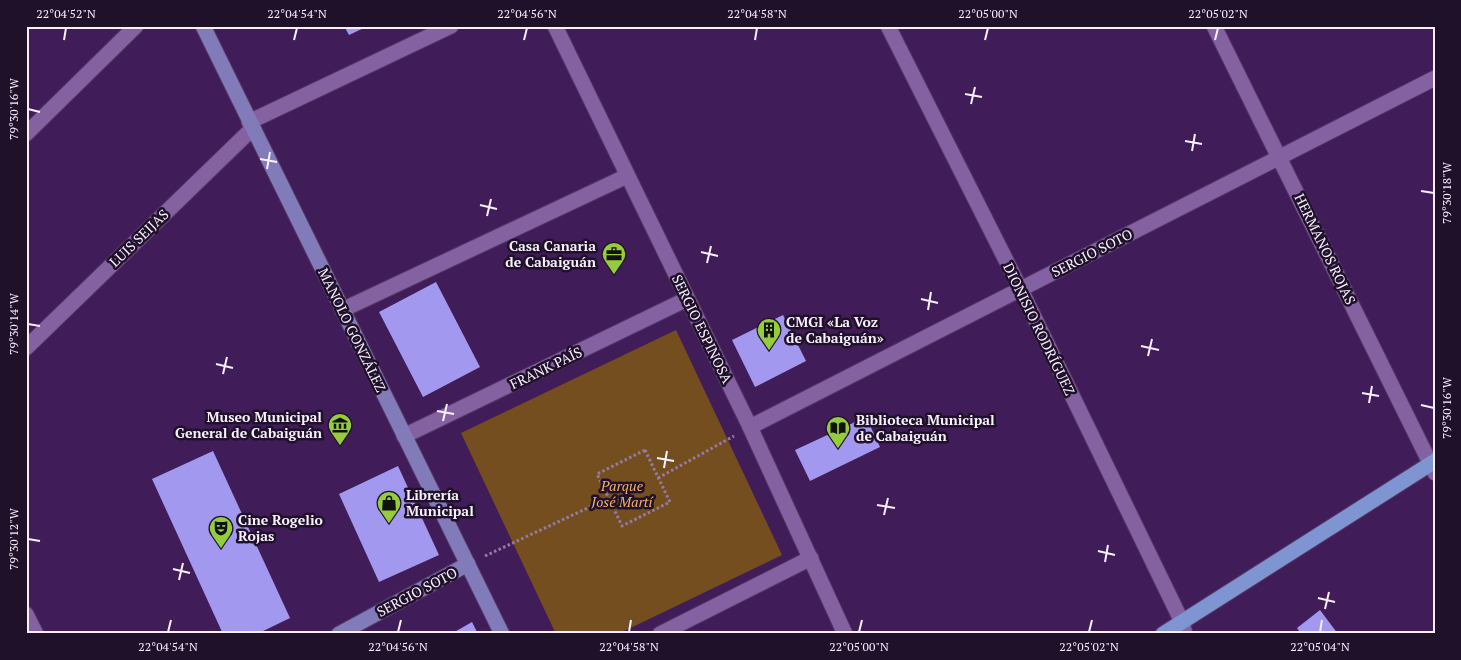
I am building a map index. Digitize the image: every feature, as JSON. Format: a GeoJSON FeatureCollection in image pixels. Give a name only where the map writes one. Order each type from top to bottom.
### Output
{"type":"FeatureCollection","features":[{"type":"Feature","properties":{"kind":"main road"},"geometry":{"type":"LineString","coordinates":[[1163,634],[1183,628],[1433,466]]}},
{"type":"Feature","properties":{"kind":"street"},"geometry":{"type":"LineString","coordinates":[[26,134],[136,26]]}},
{"type":"Feature","properties":{"kind":"street","name":"MANOLO GONZÁLEZ"},"geometry":{"type":"LineString","coordinates":[[204,26],[502,634]]}},
{"type":"Feature","properties":{"kind":"street","name":"LUIS SEIJAS"},"geometry":{"type":"LineString","coordinates":[[26,348],[251,125],[451,26]]}},
{"type":"Feature","properties":{"kind":"street","name":"SERGIO ESPINOSA"},"geometry":{"type":"LineString","coordinates":[[555,26],[750,427],[845,634]]}},
{"type":"Feature","properties":{"kind":"street","name":"DIONISIO RODRÍGUEZ"},"geometry":{"type":"LineString","coordinates":[[888,26],[1021,290],[1183,628]]}},
{"type":"Feature","properties":{"kind":"street","name":"HERMANOS ROJAS"},"geometry":{"type":"LineString","coordinates":[[1214,26],[1433,466]]}},
{"type":"Feature","properties":{"kind":"street","name":"SERGIO SOTO"},"geometry":{"type":"LineString","coordinates":[[750,427],[1435,78]]}},
{"type":"Feature","properties":{"kind":"street"},"geometry":{"type":"LineString","coordinates":[[342,310],[627,176]]}},
{"type":"Feature","properties":{"kind":"street","name":"FRANK PAÍS"},"geometry":{"type":"LineString","coordinates":[[404,436],[687,299]]}},
{"type":"Feature","properties":{"kind":"street"},"geometry":{"type":"LineString","coordinates":[[660,634],[811,558]]}},
{"type":"Feature","properties":{"kind":"street","name":"SERGIO SOTO"},"geometry":{"type":"LineString","coordinates":[[339,634],[468,564]]}},
{"type":"Feature","properties":{"kind":"street"},"geometry":{"type":"LineString","coordinates":[[26,614],[36,634]]}},
{"type":"Feature","properties":{"kind":"path"},"geometry":{"type":"LineString","coordinates":[[658,478],[750,427]]}},
{"type":"Feature","properties":{"kind":"path"},"geometry":{"type":"LineString","coordinates":[[645,450],[670,502],[622,526],[609,498],[597,474],[645,450]]}},
{"type":"Feature","properties":{"kind":"path"},"geometry":{"type":"LineString","coordinates":[[468,564],[609,498]]}},
{"type":"Feature","properties":{"kind":"green space","name":"Parque José Martí"},"geometry":{"type":"Polygon","coordinates":[[[676,330],[782,555],[618,634],[556,634],[461,433],[676,330]]]}},
{"type":"Feature","properties":{"kind":"building"},"geometry":{"type":"Polygon","coordinates":[[[344,26],[368,26],[349,35],[344,26]]]}},
{"type":"Feature","properties":{"kind":"building"},"geometry":{"type":"Polygon","coordinates":[[[436,282],[480,367],[423,397],[379,312],[436,282]]]}},
{"type":"Feature","properties":{"kind":"building","name":"CMGI «La Voz de Cabaiguán»"},"geometry":{"type":"Polygon","coordinates":[[[783,315],[806,361],[755,387],[732,340],[783,315]]]}},
{"type":"Feature","properties":{"kind":"building","name":"Biblioteca Municipal de Cabaiguán"},"geometry":{"type":"Polygon","coordinates":[[[866,417],[880,447],[810,481],[795,450],[866,417]]]}},
{"type":"Feature","properties":{"kind":"building","name":"Cine Rogelio Rojas"},"geometry":{"type":"Polygon","coordinates":[[[213,451],[290,618],[257,634],[223,634],[152,479],[213,451]]]}},
{"type":"Feature","properties":{"kind":"building","name":"Librería Municipal"},"geometry":{"type":"Polygon","coordinates":[[[398,466],[439,555],[379,582],[339,494],[398,466]]]}},
{"type":"Feature","properties":{"kind":"building"},"geometry":{"type":"Polygon","coordinates":[[[1320,610],[1338,634],[1301,634],[1297,628],[1320,610]]]}},
{"type":"Feature","properties":{"kind":"building"},"geometry":{"type":"Polygon","coordinates":[[[472,622],[478,634],[451,634],[472,622]]]}},
{"type":"Feature","properties":{"kind":"place","name":"Casa Canaria de Cabaiguán"},"geometry":{"type":"Point","coordinates":[614,275]}},
{"type":"Feature","properties":{"kind":"place","name":"CMGI «La Voz de Cabaiguán»"},"geometry":{"type":"Point","coordinates":[769,351]}},
{"type":"Feature","properties":{"kind":"place","name":"Museo Municipal General de Cabaiguán"},"geometry":{"type":"Point","coordinates":[340,446]}},
{"type":"Feature","properties":{"kind":"place","name":"Biblioteca Municipal de Cabaiguán"},"geometry":{"type":"Point","coordinates":[838,449]}},
{"type":"Feature","properties":{"kind":"place","name":"Librería Municipal"},"geometry":{"type":"Point","coordinates":[389,524]}},
{"type":"Feature","properties":{"kind":"place","name":"Cine Rogelio Rojas"},"geometry":{"type":"Point","coordinates":[221,549]}}]}
